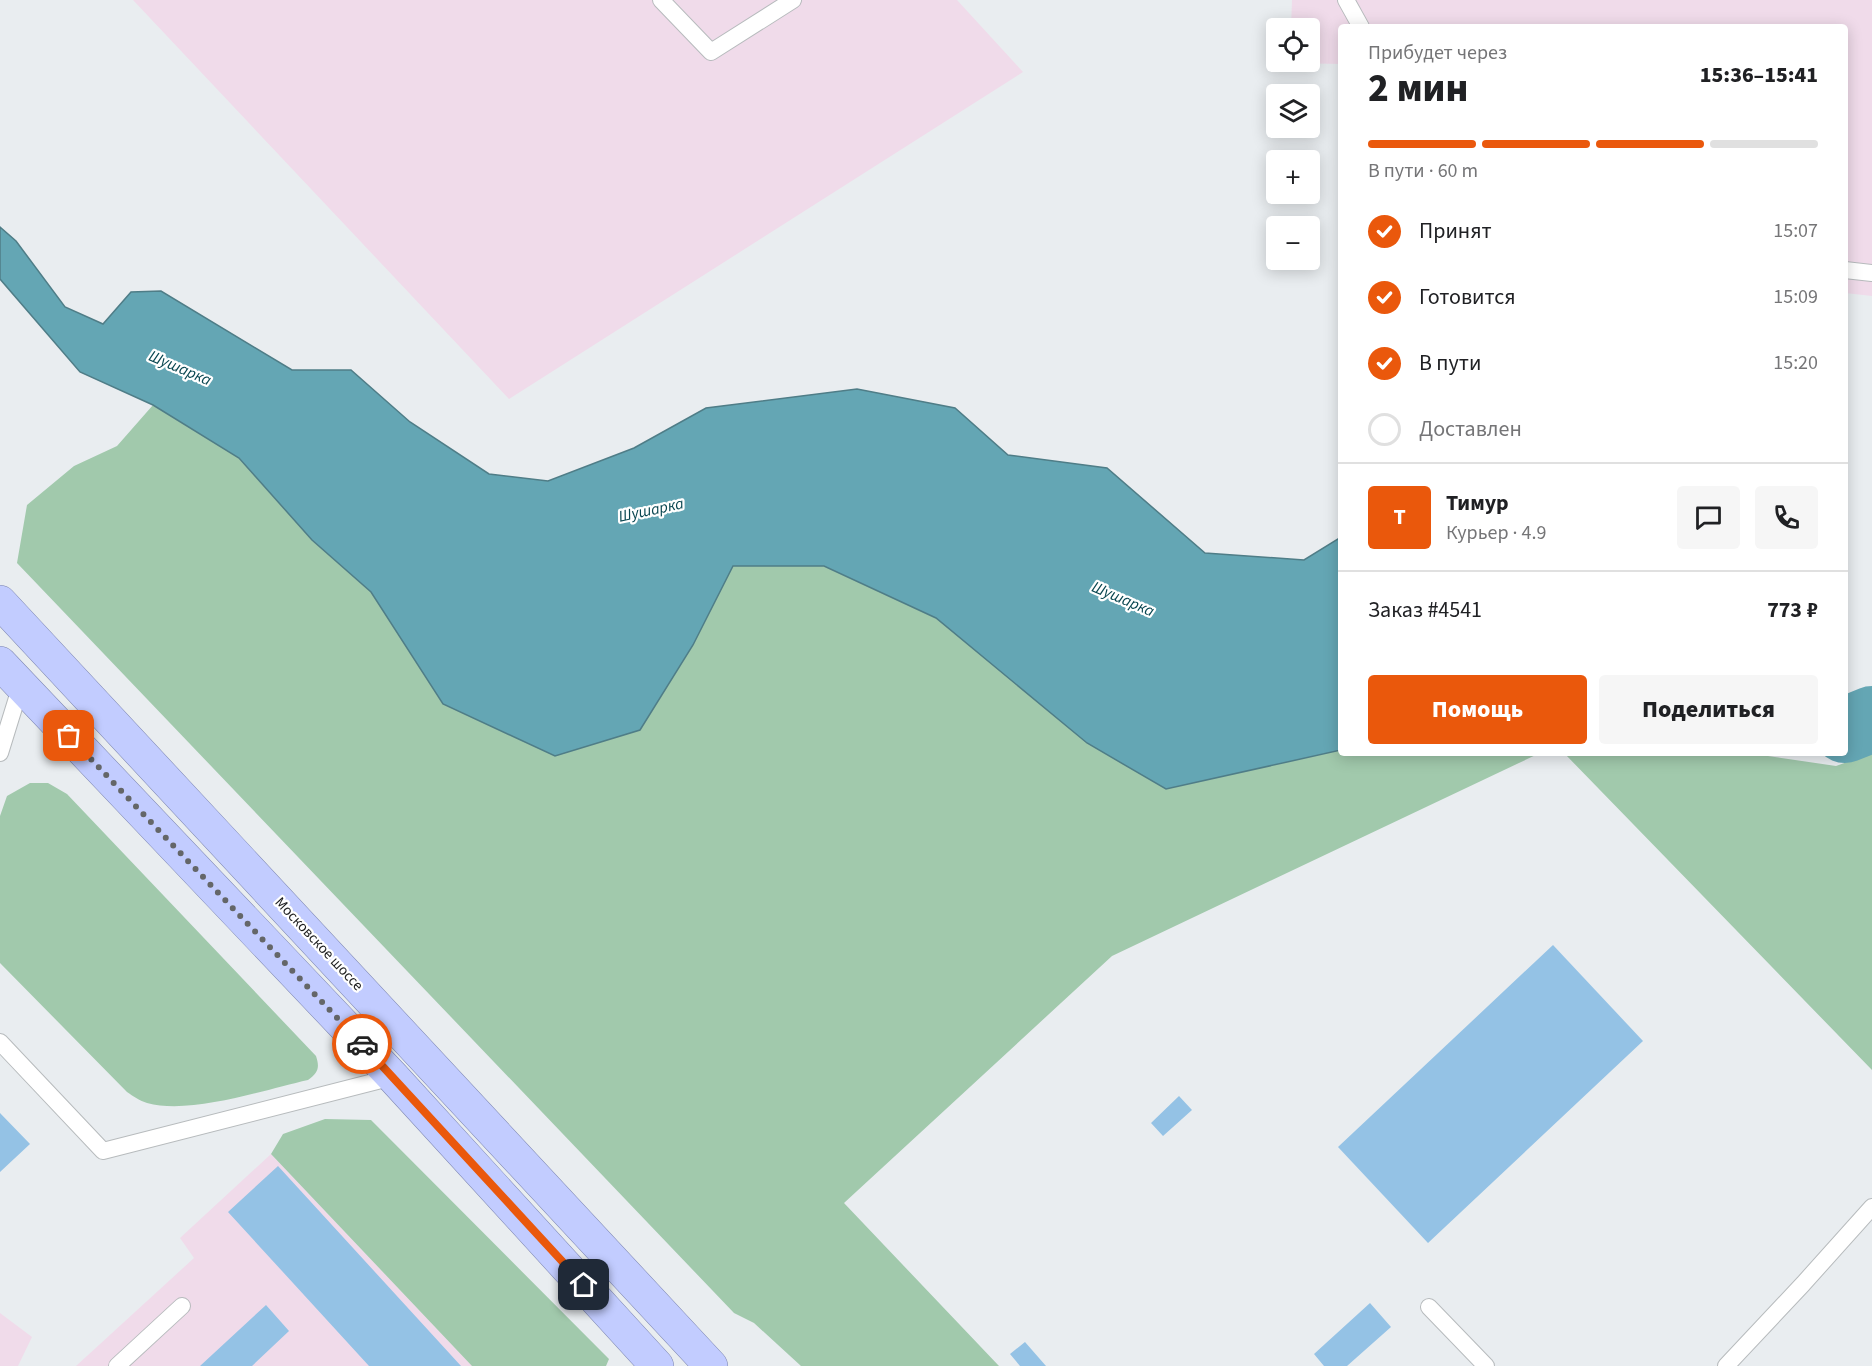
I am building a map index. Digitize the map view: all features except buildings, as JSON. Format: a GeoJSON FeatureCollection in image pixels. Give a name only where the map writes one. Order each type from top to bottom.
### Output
{"type":"FeatureCollection","features":[{"type":"Feature","properties":{"kind":"highway","name":"Московское шоссе"},"geometry":{"type":"LineString","coordinates":[[0,602],[711,1366]]}},
{"type":"Feature","properties":{"kind":"highway"},"geometry":{"type":"LineString","coordinates":[[10,674],[393,1077],[657,1366]]}},
{"type":"Feature","properties":{"kind":"lane"},"geometry":{"type":"LineString","coordinates":[[660,0],[711,52],[793,0]]}},
{"type":"Feature","properties":{"kind":"lane"},"geometry":{"type":"LineString","coordinates":[[1346,0],[1359,24]]}},
{"type":"Feature","properties":{"kind":"lane"},"geometry":{"type":"LineString","coordinates":[[1848,270],[1872,273]]}},
{"type":"Feature","properties":{"kind":"lane"},"geometry":{"type":"LineString","coordinates":[[0,753],[10,674]]}},
{"type":"Feature","properties":{"kind":"lane"},"geometry":{"type":"LineString","coordinates":[[0,1042],[103,1150],[393,1077]]}},
{"type":"Feature","properties":{"kind":"lane"},"geometry":{"type":"LineString","coordinates":[[1726,1366],[1872,1207]]}},
{"type":"Feature","properties":{"kind":"lane"},"geometry":{"type":"LineString","coordinates":[[117,1366],[182,1306]]}},
{"type":"Feature","properties":{"kind":"lane"},"geometry":{"type":"LineString","coordinates":[[1428,1307],[1486,1366]]}},
{"type":"Feature","properties":{"kind":"shaded area"},"geometry":{"type":"Polygon","coordinates":[[[133,0],[957,0],[1023,72],[509,399],[133,0]]]}},
{"type":"Feature","properties":{"kind":"shaded area"},"geometry":{"type":"Polygon","coordinates":[[[1292,0],[1872,0],[1872,296],[1848,293],[1848,24],[1338,24],[1338,64],[1320,64],[1320,18],[1291,18],[1292,0]]]}},
{"type":"Feature","properties":{"kind":"shaded area"},"geometry":{"type":"Polygon","coordinates":[[[271,1154],[472,1366],[76,1366],[194,1258],[180,1238],[271,1154]]]}},
{"type":"Feature","properties":{"kind":"shaded area"},"geometry":{"type":"Polygon","coordinates":[[[0,1313],[32,1337],[18,1366],[0,1366],[0,1313]]]}},
{"type":"Feature","properties":{"kind":"green space"},"geometry":{"type":"Polygon","coordinates":[[[153,405],[239,458],[312,540],[371,592],[443,704],[640,730],[693,645],[732,566],[824,566],[936,618],[1002,671],[1166,789],[1338,751],[1338,756],[1534,756],[1112,956],[844,1203],[999,1366],[801,1366],[754,1323],[734,1313],[17,563],[27,505],[74,466],[117,446],[153,405]]]}},
{"type":"Feature","properties":{"kind":"green space"},"geometry":{"type":"Polygon","coordinates":[[[1872,753],[1872,1070],[1567,756],[1768,756],[1836,766],[1872,753]]]}},
{"type":"Feature","properties":{"kind":"green space"},"geometry":{"type":"Polygon","coordinates":[[[30,783],[48,783],[67,794],[316,1056],[318,1067],[314,1075],[308,1080],[205,1104],[165,1106],[144,1102],[127,1092],[0,963],[0,816],[7,796],[30,783]]]}},
{"type":"Feature","properties":{"kind":"green space"},"geometry":{"type":"Polygon","coordinates":[[[325,1119],[371,1120],[609,1359],[606,1366],[472,1366],[271,1154],[283,1134],[325,1119]]]}},
{"type":"Feature","properties":{"kind":"water"},"geometry":{"type":"Polygon","coordinates":[[[0,227],[16,241],[65,307],[103,324],[131,292],[161,291],[292,370],[351,370],[410,422],[489,474],[548,481],[634,448],[706,408],[857,389],[955,408],[1008,455],[1107,468],[1205,553],[1304,560],[1338,539],[1338,751],[1166,789],[1087,743],[936,618],[824,566],[733,566],[693,645],[640,730],[555,756],[443,704],[371,592],[312,540],[239,458],[153,405],[80,372],[0,279],[0,227]]]}},
{"type":"Feature","properties":{"kind":"waterway","name":"Шушарка"},"geometry":{"type":"LineString","coordinates":[[1848,729],[1872,719]]}},
{"type":"Feature","properties":{"kind":"way so far"},"geometry":{"type":"LineString","coordinates":[[69,736],[362,1044]]}},
{"type":"Feature","properties":{"kind":"route"},"geometry":{"type":"LineString","coordinates":[[362,1044],[584,1285]]}}]}
